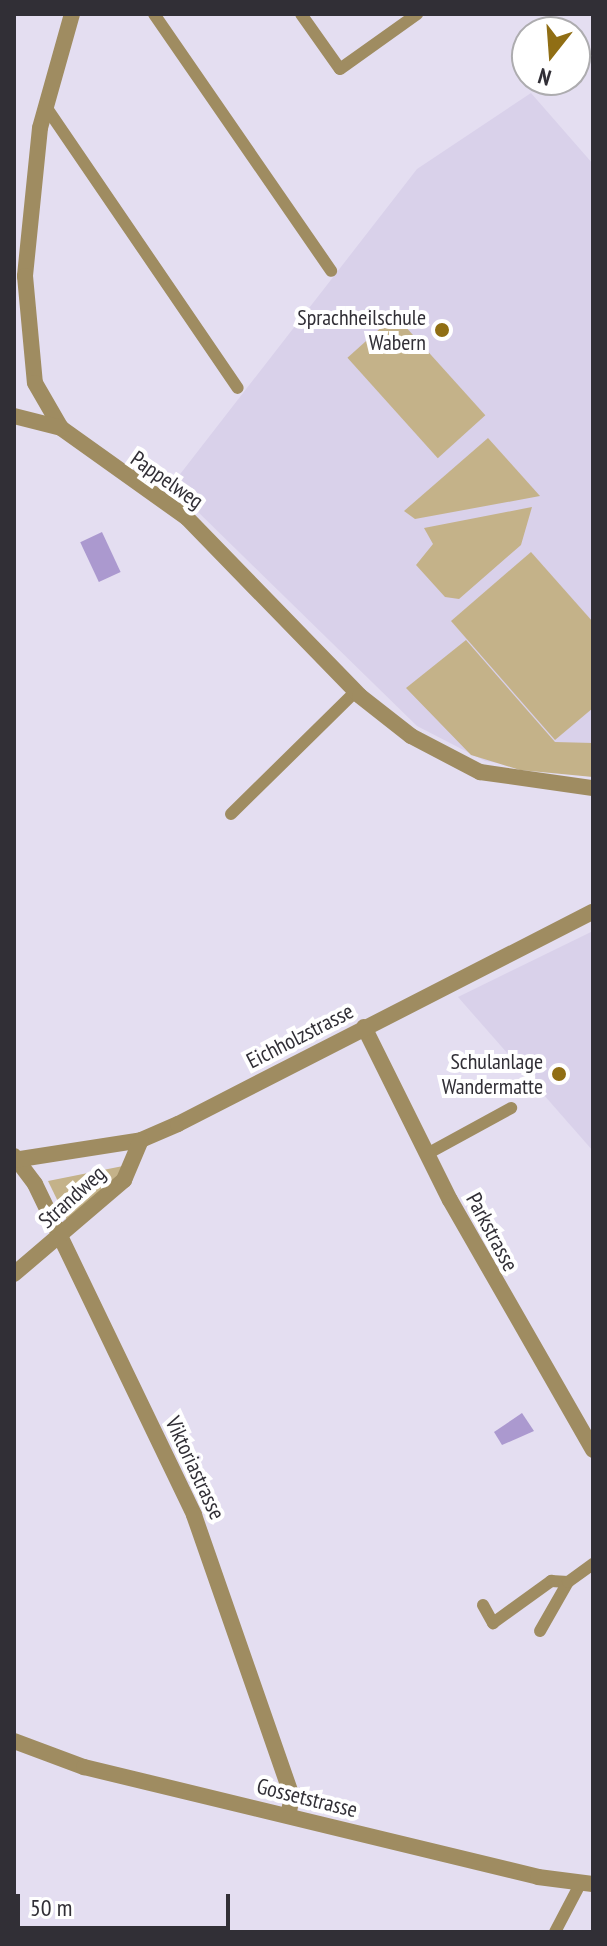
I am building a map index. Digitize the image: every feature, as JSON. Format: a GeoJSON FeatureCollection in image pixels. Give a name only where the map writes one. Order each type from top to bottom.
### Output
{"type":"FeatureCollection","features":[{"type":"Feature","properties":{"kind":"street","name":"Pappelweg"},"geometry":{"type":"LineString","coordinates":[[72,14],[46,107],[28,218],[28,348],[35,383],[61,428],[187,518],[356,691],[411,736],[480,772],[593,788]]}},
{"type":"Feature","properties":{"kind":"street"},"geometry":{"type":"LineString","coordinates":[[14,416],[61,428]]}},
{"type":"Feature","properties":{"kind":"street","name":"Eichholzstrasse"},"geometry":{"type":"LineString","coordinates":[[15,1159],[141,1140],[593,912]]}},
{"type":"Feature","properties":{"kind":"street","name":"Parkstrasse"},"geometry":{"type":"LineString","coordinates":[[364,1027],[427,1154],[593,1450]]}},
{"type":"Feature","properties":{"kind":"street","name":"Strandweg"},"geometry":{"type":"LineString","coordinates":[[14,1274],[59,1239],[124,1180],[141,1140]]}},
{"type":"Feature","properties":{"kind":"street","name":"Viktoriastrasse"},"geometry":{"type":"LineString","coordinates":[[15,1159],[59,1239],[194,1515],[292,1796],[288,1816]]}},
{"type":"Feature","properties":{"kind":"street","name":"Gossetstrasse"},"geometry":{"type":"LineString","coordinates":[[14,1741],[84,1767],[586,1885]]}},
{"type":"Feature","properties":{"kind":"lane"},"geometry":{"type":"LineString","coordinates":[[154,14],[331,271]]}},
{"type":"Feature","properties":{"kind":"lane"},"geometry":{"type":"LineString","coordinates":[[301,14],[340,69],[417,14]]}},
{"type":"Feature","properties":{"kind":"lane"},"geometry":{"type":"LineString","coordinates":[[46,107],[238,388]]}},
{"type":"Feature","properties":{"kind":"lane"},"geometry":{"type":"LineString","coordinates":[[231,814],[356,691]]}},
{"type":"Feature","properties":{"kind":"lane"},"geometry":{"type":"LineString","coordinates":[[427,1154],[511,1108]]}},
{"type":"Feature","properties":{"kind":"lane"},"geometry":{"type":"LineString","coordinates":[[540,1631],[568,1582],[593,1564]]}},
{"type":"Feature","properties":{"kind":"lane"},"geometry":{"type":"LineString","coordinates":[[483,1605],[493,1623],[551,1581],[568,1582]]}},
{"type":"Feature","properties":{"kind":"lane"},"geometry":{"type":"LineString","coordinates":[[555,1932],[586,1885]]}},
{"type":"Feature","properties":{"kind":"shaded area","name":"Sprachheilschule Wabern"},"geometry":{"type":"Polygon","coordinates":[[[526,96],[534,96],[593,164],[593,777],[485,761],[417,726],[195,509],[167,491],[417,169],[526,96]]]}},
{"type":"Feature","properties":{"kind":"shaded area"},"geometry":{"type":"Polygon","coordinates":[[[395,315],[485,415],[438,458],[347,358],[395,315]]]}},
{"type":"Feature","properties":{"kind":"shaded area"},"geometry":{"type":"Polygon","coordinates":[[[488,438],[540,496],[415,519],[404,511],[488,438]]]}},
{"type":"Feature","properties":{"kind":"shaded area"},"geometry":{"type":"Polygon","coordinates":[[[532,507],[521,545],[459,599],[445,597],[416,565],[433,544],[424,528],[532,507]]]}},
{"type":"Feature","properties":{"kind":"shaded area"},"geometry":{"type":"Polygon","coordinates":[[[102,532],[121,572],[99,582],[80,542],[102,532]]]}},
{"type":"Feature","properties":{"kind":"shaded area"},"geometry":{"type":"Polygon","coordinates":[[[531,552],[593,622],[593,708],[555,740],[451,621],[531,552]]]}},
{"type":"Feature","properties":{"kind":"shaded area"},"geometry":{"type":"Polygon","coordinates":[[[466,640],[555,742],[593,743],[593,777],[520,770],[471,755],[406,688],[466,640]]]}},
{"type":"Feature","properties":{"kind":"shaded area","name":"Schulanlage Wandermatte"},"geometry":{"type":"Polygon","coordinates":[[[593,931],[593,1151],[458,997],[593,931]]]}},
{"type":"Feature","properties":{"kind":"shaded area"},"geometry":{"type":"Polygon","coordinates":[[[128,1165],[117,1180],[67,1220],[48,1181],[128,1165]]]}},
{"type":"Feature","properties":{"kind":"shaded area"},"geometry":{"type":"Polygon","coordinates":[[[522,1413],[534,1431],[502,1445],[494,1432],[522,1413]]]}},
{"type":"Feature","properties":{"kind":"place","name":"Sprachheilschule Wabern"},"geometry":{"type":"Point","coordinates":[442,330]}},
{"type":"Feature","properties":{"kind":"place","name":"Schulanlage Wandermatte"},"geometry":{"type":"Point","coordinates":[559,1074]}}]}
